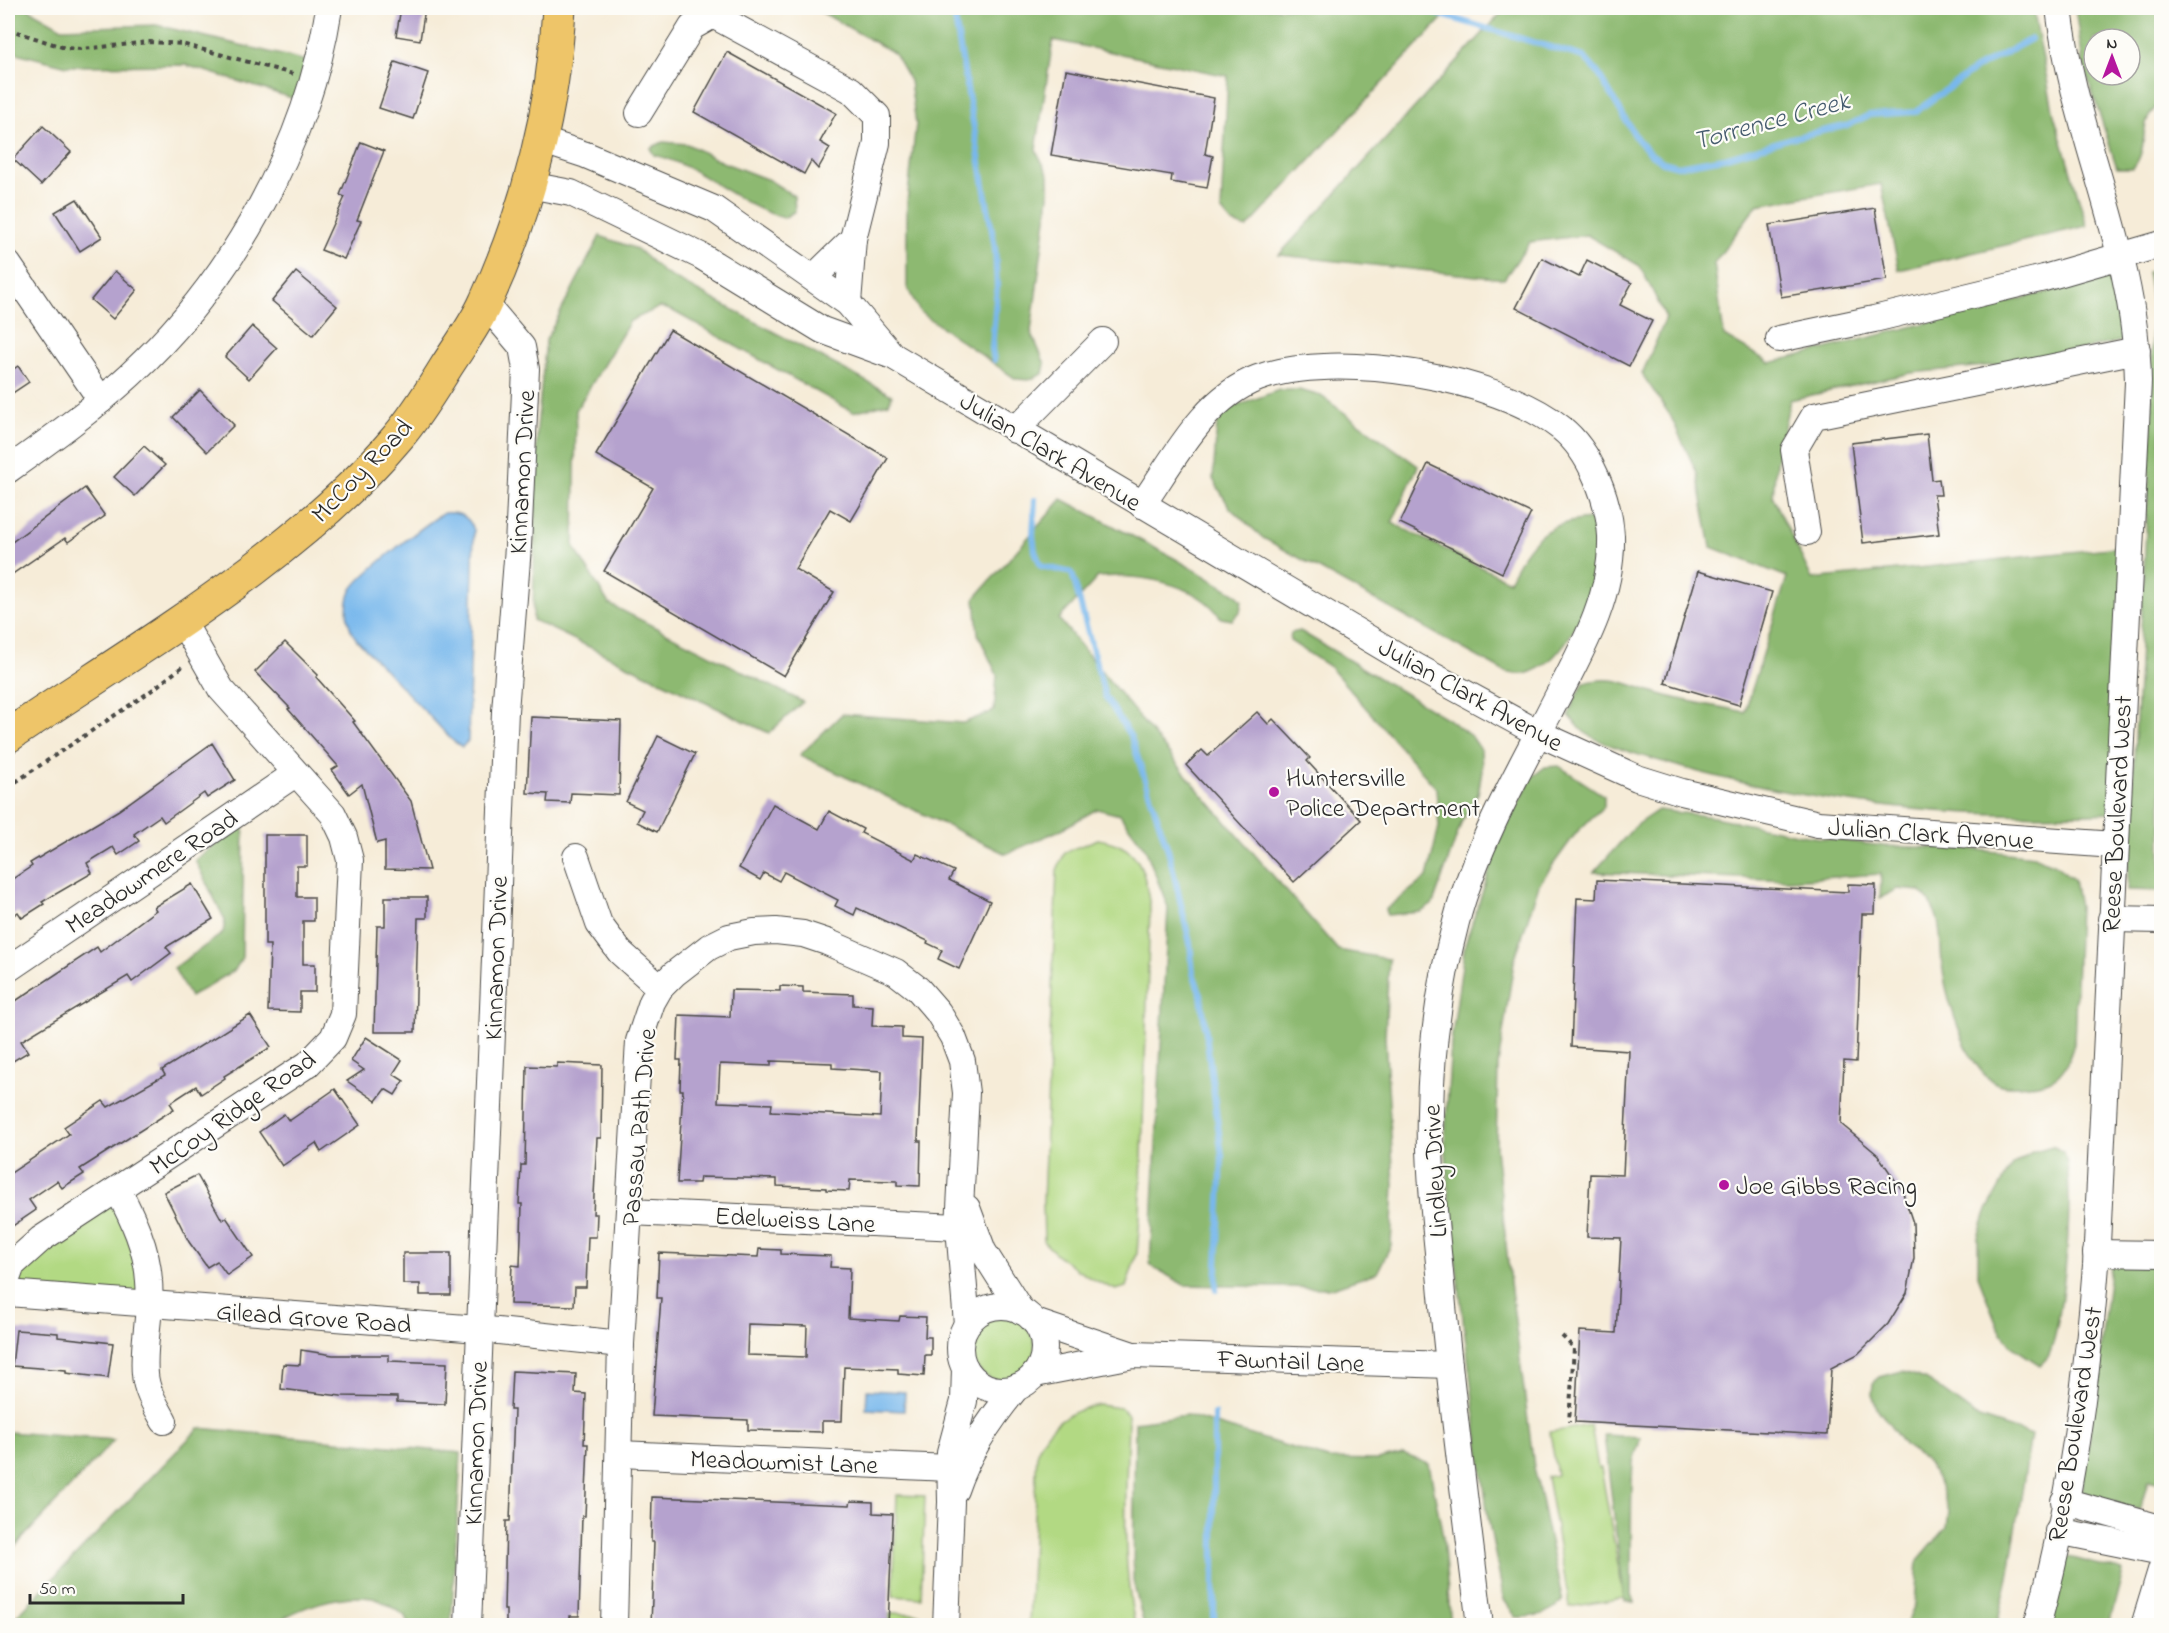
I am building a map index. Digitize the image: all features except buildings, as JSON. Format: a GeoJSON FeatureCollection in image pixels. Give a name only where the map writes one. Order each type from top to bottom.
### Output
{"type":"FeatureCollection","features":[{"type":"Feature","properties":{"kind":"main road","name":"McCoy Road"},"geometry":{"type":"LineString","coordinates":[[8,736],[181,619],[288,542],[364,474],[398,438],[429,395],[485,303],[507,253],[540,140],[557,40],[559,8]]}},
{"type":"Feature","properties":{"kind":"street"},"geometry":{"type":"LineString","coordinates":[[8,470],[101,400],[153,352],[188,313],[242,236],[291,143],[314,80],[329,8]]}},
{"type":"Feature","properties":{"kind":"street","name":"Reese Boulevard West"},"geometry":{"type":"LineString","coordinates":[[2037,1626],[2049,1582],[2088,1361],[2096,1253],[2137,350],[2121,254],[2074,91],[2059,8]]}},
{"type":"Feature","properties":{"kind":"street"},"geometry":{"type":"LineString","coordinates":[[639,113],[692,27],[713,15],[850,90],[877,116],[877,143],[853,239],[848,303]]}},
{"type":"Feature","properties":{"kind":"street","name":"Julian Clark Avenue"},"geometry":{"type":"LineString","coordinates":[[540,140],[586,155],[714,209],[848,303],[893,356]]}},
{"type":"Feature","properties":{"kind":"street","name":"Julian Clark Avenue"},"geometry":{"type":"LineString","coordinates":[[529,184],[571,193],[701,256],[822,330],[893,356],[1416,666],[1538,733],[1637,778],[1792,820],[1894,832],[2115,845]]}},
{"type":"Feature","properties":{"kind":"street"},"geometry":{"type":"LineString","coordinates":[[813,278],[853,239]]}},
{"type":"Feature","properties":{"kind":"street"},"geometry":{"type":"LineString","coordinates":[[1779,339],[2044,279],[2121,254],[2162,244]]}},
{"type":"Feature","properties":{"kind":"street"},"geometry":{"type":"LineString","coordinates":[[8,264],[101,400]]}},
{"type":"Feature","properties":{"kind":"street","name":"Kinnamon Drive"},"geometry":{"type":"LineString","coordinates":[[468,1626],[505,711],[518,547],[526,369],[522,347],[485,303]]}},
{"type":"Feature","properties":{"kind":"street"},"geometry":{"type":"LineString","coordinates":[[1015,430],[1103,341]]}},
{"type":"Feature","properties":{"kind":"street"},"geometry":{"type":"LineString","coordinates":[[1807,532],[1794,450],[1814,416],[2137,350]]}},
{"type":"Feature","properties":{"kind":"street","name":"Lindley Drive"},"geometry":{"type":"LineString","coordinates":[[1142,504],[1201,420],[1225,396],[1259,378],[1304,369],[1373,367],[1483,387],[1527,408],[1562,429],[1588,462],[1606,496],[1611,536],[1609,580],[1591,632],[1495,820],[1469,882],[1453,935],[1439,1004],[1430,1114],[1433,1192],[1449,1365],[1480,1626]]}},
{"type":"Feature","properties":{"kind":"street","name":"McCoy Ridge Road"},"geometry":{"type":"LineString","coordinates":[[8,1276],[12,1265],[41,1239],[308,1064],[333,1038],[343,1014],[350,860],[344,837],[333,814],[221,689],[181,619]]}},
{"type":"Feature","properties":{"kind":"street","name":"Meadowmere Road"},"geometry":{"type":"LineString","coordinates":[[8,969],[295,774]]}},
{"type":"Feature","properties":{"kind":"street"},"geometry":{"type":"LineString","coordinates":[[576,857],[599,924],[620,952],[660,988]]}},
{"type":"Feature","properties":{"kind":"street"},"geometry":{"type":"LineString","coordinates":[[2111,920],[2162,920]]}},
{"type":"Feature","properties":{"kind":"street","name":"Passau Path Drive"},"geometry":{"type":"LineString","coordinates":[[614,1626],[621,1344],[639,1041],[660,988],[709,947],[729,937],[765,932],[803,934],[896,972],[918,989],[938,1012],[953,1037],[962,1061],[966,1093],[963,1186],[959,1227],[967,1324]]}},
{"type":"Feature","properties":{"kind":"street","name":"Passau Path Drive"},"geometry":{"type":"LineString","coordinates":[[963,1186],[966,1207],[983,1251],[1028,1316]]}},
{"type":"Feature","properties":{"kind":"street"},"geometry":{"type":"LineString","coordinates":[[118,1190],[134,1220],[144,1251],[149,1281],[145,1374],[148,1391],[164,1421]]}},
{"type":"Feature","properties":{"kind":"street","name":"Edelweiss Lane"},"geometry":{"type":"LineString","coordinates":[[630,1212],[959,1227]]}},
{"type":"Feature","properties":{"kind":"street"},"geometry":{"type":"LineString","coordinates":[[2096,1253],[2162,1254]]}},
{"type":"Feature","properties":{"kind":"street","name":"Gilead Grove Road"},"geometry":{"type":"LineString","coordinates":[[8,1293],[479,1329],[621,1344]]}},
{"type":"Feature","properties":{"kind":"street"},"geometry":{"type":"LineString","coordinates":[[951,1502],[972,1450],[999,1409],[1026,1380],[1042,1362],[1044,1348],[1041,1334],[1028,1316],[998,1306],[984,1310],[967,1324],[960,1342],[960,1356],[965,1368],[973,1379],[985,1387],[998,1390],[1026,1380]]}},
{"type":"Feature","properties":{"kind":"street","name":"Fawntail Lane"},"geometry":{"type":"LineString","coordinates":[[1028,1316],[1133,1355]]}},
{"type":"Feature","properties":{"kind":"street","name":"Fawntail Lane"},"geometry":{"type":"LineString","coordinates":[[1026,1380],[1133,1355],[1449,1365]]}},
{"type":"Feature","properties":{"kind":"street"},"geometry":{"type":"LineString","coordinates":[[946,1626],[951,1502],[950,1453],[964,1401],[965,1368]]}},
{"type":"Feature","properties":{"kind":"street","name":"Meadowmist Lane"},"geometry":{"type":"LineString","coordinates":[[619,1454],[950,1468]]}},
{"type":"Feature","properties":{"kind":"street"},"geometry":{"type":"LineString","coordinates":[[2064,1501],[2160,1528],[2162,1531]]}},
{"type":"Feature","properties":{"kind":"street"},"geometry":{"type":"LineString","coordinates":[[2058,1531],[2152,1550],[2162,1546]]}},
{"type":"Feature","properties":{"kind":"street"},"geometry":{"type":"LineString","coordinates":[[2144,1626],[2162,1567]]}},
{"type":"Feature","properties":{"kind":"path"},"geometry":{"type":"LineString","coordinates":[[8,29],[65,48],[82,49],[150,42],[183,44],[314,80]]}},
{"type":"Feature","properties":{"kind":"path"},"geometry":{"type":"LineString","coordinates":[[8,787],[148,693],[200,653]]}},
{"type":"Feature","properties":{"kind":"path"},"geometry":{"type":"LineString","coordinates":[[1562,1336],[1574,1348],[1569,1422]]}},
{"type":"Feature","properties":{"kind":"green space"},"geometry":{"type":"Polygon","coordinates":[[[8,8],[27,8],[62,28],[156,25],[307,61],[295,99],[186,65],[67,66],[8,51],[8,8]]]}},
{"type":"Feature","properties":{"kind":"green space"},"geometry":{"type":"Polygon","coordinates":[[[814,8],[1452,8],[1247,228],[1232,223],[1221,210],[1228,76],[1053,40],[1036,150],[1049,176],[1049,196],[1031,332],[1045,364],[1043,374],[1029,380],[1016,379],[920,312],[907,287],[907,202],[916,124],[910,81],[894,53],[814,8]]]}},
{"type":"Feature","properties":{"kind":"green space"},"geometry":{"type":"Polygon","coordinates":[[[1506,8],[2033,8],[2054,115],[2087,226],[1899,270],[1881,184],[1757,205],[1714,263],[1724,336],[1770,363],[2125,272],[2137,338],[2017,363],[1911,373],[1790,400],[1776,463],[1773,497],[1812,579],[2128,546],[2116,813],[2060,815],[1947,812],[1835,800],[1779,790],[1670,764],[1613,746],[1584,732],[1569,715],[1584,683],[1604,680],[1621,682],[1678,699],[1745,712],[1787,577],[1711,547],[1697,473],[1670,415],[1642,374],[1666,318],[1640,266],[1587,235],[1530,242],[1504,279],[1279,255],[1506,8]]]}},
{"type":"Feature","properties":{"kind":"green space"},"geometry":{"type":"Polygon","coordinates":[[[2075,8],[2161,8],[2161,103],[2148,119],[2142,151],[2133,168],[2117,168],[2091,87],[2142,87],[2142,27],[2082,27],[2082,56],[2075,8]]]}},
{"type":"Feature","properties":{"kind":"green space"},"geometry":{"type":"Polygon","coordinates":[[[663,142],[687,144],[722,162],[769,180],[794,196],[795,211],[784,218],[767,212],[704,176],[671,160],[654,155],[650,148],[663,142]]]}},
{"type":"Feature","properties":{"kind":"green space"},"geometry":{"type":"Polygon","coordinates":[[[600,236],[637,249],[664,273],[892,395],[889,403],[853,412],[673,311],[660,307],[630,321],[576,410],[574,547],[609,604],[803,702],[769,733],[533,620],[537,428],[546,340],[600,236]]]}},
{"type":"Feature","properties":{"kind":"green space"},"geometry":{"type":"Polygon","coordinates":[[[2161,269],[2161,891],[2127,890],[2152,419],[2152,302],[2147,272],[2161,269]]]}},
{"type":"Feature","properties":{"kind":"green space"},"geometry":{"type":"Polygon","coordinates":[[[1279,390],[1299,390],[1321,396],[1418,466],[1392,523],[1509,581],[1524,554],[1541,535],[1563,524],[1594,519],[1599,547],[1594,582],[1578,623],[1554,657],[1539,668],[1523,674],[1505,672],[1263,538],[1230,508],[1213,479],[1217,424],[1226,410],[1279,390]]]}},
{"type":"Feature","properties":{"kind":"green space"},"geometry":{"type":"Polygon","coordinates":[[[1062,499],[1174,558],[1236,594],[1242,601],[1240,612],[1232,620],[1221,618],[1197,596],[1182,588],[1148,579],[1098,577],[1059,619],[1201,793],[1338,950],[1389,959],[1385,1037],[1394,1184],[1391,1245],[1377,1273],[1332,1288],[1184,1285],[1150,1265],[1168,907],[1145,848],[1120,815],[1097,809],[1060,830],[1006,854],[800,755],[842,714],[963,723],[994,711],[997,675],[978,634],[975,598],[1062,499]]]}},
{"type":"Feature","properties":{"kind":"green space"},"geometry":{"type":"Polygon","coordinates":[[[1300,631],[1448,719],[1472,737],[1481,750],[1482,771],[1478,794],[1462,821],[1433,904],[1421,912],[1387,915],[1385,910],[1427,877],[1439,827],[1436,788],[1330,667],[1290,641],[1291,633],[1300,631]]]}},
{"type":"Feature","properties":{"kind":"green space"},"geometry":{"type":"Polygon","coordinates":[[[1559,766],[1604,796],[1604,806],[1576,833],[1539,884],[1514,962],[1498,1065],[1496,1148],[1510,1282],[1534,1467],[1563,1602],[1541,1614],[1516,1617],[1504,1600],[1488,1518],[1451,1223],[1445,1138],[1451,1043],[1465,944],[1501,837],[1532,777],[1545,767],[1559,766]]]}},
{"type":"Feature","properties":{"kind":"green space"},"geometry":{"type":"Polygon","coordinates":[[[1658,810],[1714,817],[1806,836],[1884,846],[1970,849],[2034,856],[2055,865],[2074,880],[2079,906],[2074,1044],[2064,1069],[2049,1081],[2032,1085],[2001,1085],[1989,1079],[1970,1053],[1949,1000],[1943,971],[1939,928],[1934,909],[1920,891],[1898,889],[1880,898],[1881,874],[1789,880],[1594,872],[1636,825],[1658,810]]]}},
{"type":"Feature","properties":{"kind":"green space"},"geometry":{"type":"Polygon","coordinates":[[[244,823],[242,957],[235,970],[190,997],[174,968],[223,933],[225,920],[195,860],[244,823]]]}},
{"type":"Feature","properties":{"kind":"green space"},"geometry":{"type":"Polygon","coordinates":[[[1098,839],[1123,847],[1138,861],[1150,907],[1137,1253],[1126,1287],[1116,1290],[1078,1270],[1044,1242],[1043,1202],[1057,870],[1065,852],[1098,839]]]}},
{"type":"Feature","properties":{"kind":"green space"},"geometry":{"type":"Polygon","coordinates":[[[2052,1146],[2064,1152],[2067,1169],[2069,1193],[2067,1253],[2054,1338],[2049,1355],[2040,1365],[2011,1346],[1998,1327],[1978,1276],[1978,1237],[1986,1212],[2012,1165],[2032,1152],[2052,1146]]]}},
{"type":"Feature","properties":{"kind":"green space"},"geometry":{"type":"Polygon","coordinates":[[[118,1190],[149,1304],[8,1293],[8,1276],[118,1190]]]}},
{"type":"Feature","properties":{"kind":"green space"},"geometry":{"type":"Polygon","coordinates":[[[2111,1265],[2161,1265],[2161,1483],[2148,1480],[2140,1510],[2082,1492],[2111,1265]]]}},
{"type":"Feature","properties":{"kind":"green space"},"geometry":{"type":"Polygon","coordinates":[[[997,1317],[1009,1317],[1026,1326],[1033,1337],[1035,1349],[1033,1361],[1026,1372],[1009,1381],[997,1381],[985,1376],[976,1367],[971,1355],[971,1343],[976,1331],[985,1322],[997,1317]]]}},
{"type":"Feature","properties":{"kind":"green space"},"geometry":{"type":"Polygon","coordinates":[[[1902,1371],[1927,1380],[1979,1418],[2031,1435],[2009,1573],[1997,1625],[1906,1625],[1915,1604],[1918,1561],[1947,1527],[1949,1511],[1937,1478],[1924,1459],[1905,1446],[1877,1408],[1872,1395],[1873,1383],[1880,1377],[1902,1371]]]}},
{"type":"Feature","properties":{"kind":"green space"},"geometry":{"type":"Polygon","coordinates":[[[1098,1405],[1121,1408],[1128,1415],[1126,1547],[1130,1599],[1135,1625],[1029,1625],[1037,1452],[1047,1433],[1061,1420],[1078,1411],[1098,1405]]]}},
{"type":"Feature","properties":{"kind":"green space"},"geometry":{"type":"Polygon","coordinates":[[[1187,1415],[1328,1459],[1377,1460],[1403,1454],[1429,1464],[1443,1537],[1451,1625],[1144,1625],[1133,1581],[1135,1422],[1187,1415]]]}},
{"type":"Feature","properties":{"kind":"green space"},"geometry":{"type":"Polygon","coordinates":[[[1591,1425],[1624,1598],[1570,1607],[1547,1477],[1557,1475],[1550,1432],[1591,1425]]]}},
{"type":"Feature","properties":{"kind":"green space"},"geometry":{"type":"Polygon","coordinates":[[[199,1428],[461,1453],[451,1625],[408,1625],[405,1616],[389,1605],[376,1599],[359,1597],[333,1600],[307,1607],[272,1625],[8,1625],[199,1428]]]}},
{"type":"Feature","properties":{"kind":"green space"},"geometry":{"type":"Polygon","coordinates":[[[8,1432],[114,1440],[8,1554],[8,1432]]]}},
{"type":"Feature","properties":{"kind":"green space"},"geometry":{"type":"Polygon","coordinates":[[[1604,1435],[1640,1437],[1632,1479],[1631,1594],[1634,1602],[1625,1601],[1624,1598],[1604,1435]]]}},
{"type":"Feature","properties":{"kind":"green space"},"geometry":{"type":"Polygon","coordinates":[[[897,1495],[925,1496],[921,1598],[893,1596],[897,1495]]]}},
{"type":"Feature","properties":{"kind":"green space"},"geometry":{"type":"Polygon","coordinates":[[[2065,1556],[2123,1571],[2109,1625],[2047,1626],[2065,1556]]]}},
{"type":"Feature","properties":{"kind":"green space"},"geometry":{"type":"Polygon","coordinates":[[[890,1613],[920,1614],[919,1625],[889,1625],[890,1613]]]}},
{"type":"Feature","properties":{"kind":"water"},"geometry":{"type":"Polygon","coordinates":[[[444,513],[463,516],[474,530],[468,741],[462,747],[453,741],[357,640],[348,617],[349,597],[356,584],[394,550],[444,513]]]}},
{"type":"Feature","properties":{"kind":"water"},"geometry":{"type":"Polygon","coordinates":[[[867,1390],[905,1392],[904,1411],[866,1409],[867,1390]]]}},
{"type":"Feature","properties":{"kind":"waterway"},"geometry":{"type":"LineString","coordinates":[[953,8],[995,248],[997,287],[992,349],[994,360]]}},
{"type":"Feature","properties":{"kind":"waterway","name":"Torrence Creek"},"geometry":{"type":"LineString","coordinates":[[1418,8],[1584,57],[1598,73],[1637,139],[1651,154],[1663,162],[1678,166],[1724,158],[1791,138],[1849,125],[1869,115],[1915,112],[1975,69],[2031,39]]}},
{"type":"Feature","properties":{"kind":"waterway","name":"Torrence Creek"},"geometry":{"type":"LineString","coordinates":[[2116,12],[2125,8]]}},
{"type":"Feature","properties":{"kind":"waterway"},"geometry":{"type":"LineString","coordinates":[[1035,500],[1033,535],[1035,551],[1041,566],[1072,573],[1105,696],[1131,737],[1169,853],[1190,943],[1193,973],[1201,995],[1222,1156],[1216,1289]]}},
{"type":"Feature","properties":{"kind":"waterway"},"geometry":{"type":"LineString","coordinates":[[1214,1414],[1214,1626]]}},
{"type":"Feature","properties":{"kind":"place","name":"Huntersville Police Department"},"geometry":{"type":"Point","coordinates":[1274,792]}},
{"type":"Feature","properties":{"kind":"place","name":"Joe Gibbs Racing"},"geometry":{"type":"Point","coordinates":[1724,1185]}}]}
